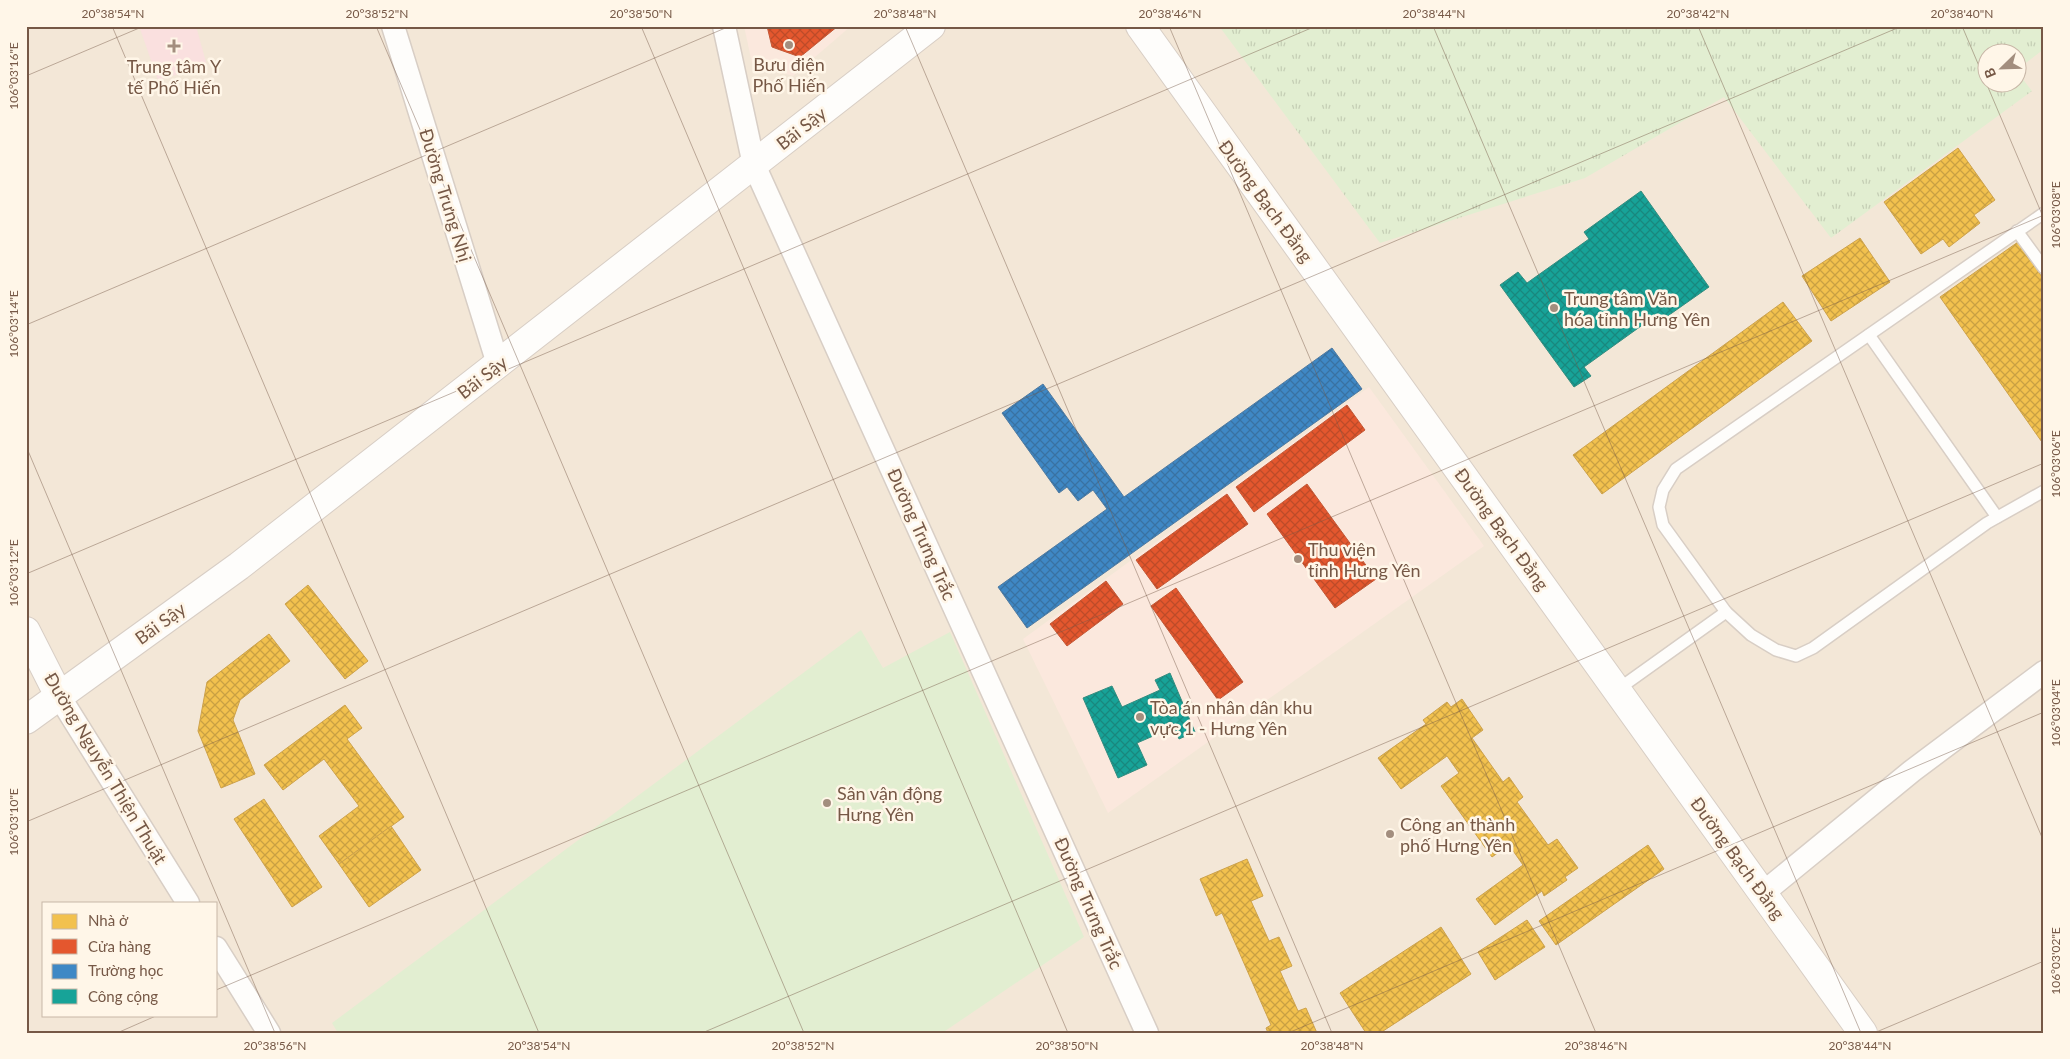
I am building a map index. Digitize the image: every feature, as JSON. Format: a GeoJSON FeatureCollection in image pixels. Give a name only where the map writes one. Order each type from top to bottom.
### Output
{"type":"FeatureCollection","features":[{"type":"Feature","properties":{"kind":"street","name":"Đường Trưng Nhị"},"geometry":{"type":"LineString","coordinates":[[393,26],[498,364]]}},
{"type":"Feature","properties":{"kind":"street","name":"Đường Trưng Trắc"},"geometry":{"type":"LineString","coordinates":[[724,26],[754,164],[1147,1033]]}},
{"type":"Feature","properties":{"kind":"street","name":"Bãi Sậy"},"geometry":{"type":"LineString","coordinates":[[26,720],[239,566],[932,26]]}},
{"type":"Feature","properties":{"kind":"street","name":"Đường Bạch Đằng"},"geometry":{"type":"LineString","coordinates":[[1140,26],[1863,1033]]}},
{"type":"Feature","properties":{"kind":"street","name":"Đường Nguyễn Thiện Thuật"},"geometry":{"type":"LineString","coordinates":[[26,631],[59,696],[187,902]]}},
{"type":"Feature","properties":{"kind":"street"},"geometry":{"type":"LineString","coordinates":[[1763,894],[1912,771],[2044,672]]}},
{"type":"Feature","properties":{"kind":"street"},"geometry":{"type":"LineString","coordinates":[[218,951],[269,1033]]}},
{"type":"Feature","properties":{"kind":"lane"},"geometry":{"type":"LineString","coordinates":[[2044,213],[1676,469],[1663,490],[1659,507],[1663,525],[1726,612],[1751,635],[1776,650],[1796,656],[1813,648],[1997,517],[2044,491]]}},
{"type":"Feature","properties":{"kind":"lane"},"geometry":{"type":"LineString","coordinates":[[2017,231],[2044,268]]}},
{"type":"Feature","properties":{"kind":"lane"},"geometry":{"type":"LineString","coordinates":[[1869,335],[1997,517]]}},
{"type":"Feature","properties":{"kind":"lane"},"geometry":{"type":"LineString","coordinates":[[1618,690],[1726,612]]}},
{"type":"Feature","properties":{"kind":"shaded area"},"geometry":{"type":"Polygon","coordinates":[[[26,26],[2044,26],[2044,1033],[26,1033],[26,26]]]}},
{"type":"Feature","properties":{"kind":"shaded area","name":"Trung tâm Y tế Phố Hiến"},"geometry":{"type":"Polygon","coordinates":[[[139,26],[196,26],[207,66],[158,80],[139,26]]]}},
{"type":"Feature","properties":{"kind":"shaded area","name":"Bưu điện Phố Hiến"},"geometry":{"type":"Polygon","coordinates":[[[744,26],[851,26],[793,76],[752,63],[744,26]]]}},
{"type":"Feature","properties":{"kind":"shaded area","name":"Thu viện tỉnh Hưng Yên"},"geometry":{"type":"Polygon","coordinates":[[[1369,387],[1484,546],[1108,813],[1023,639],[1369,387]]]}},
{"type":"Feature","properties":{"kind":"green space"},"geometry":{"type":"Polygon","coordinates":[[[1219,26],[2044,26],[2044,49],[2028,61],[2028,42],[1978,42],[1978,92],[2028,92],[2028,86],[2032,91],[1831,238],[1724,97],[1585,178],[1380,243],[1219,26]]]}},
{"type":"Feature","properties":{"kind":"green space","name":"Sân vận động Hưng Yên"},"geometry":{"type":"Polygon","coordinates":[[[861,630],[883,668],[950,632],[1084,937],[942,1033],[338,1033],[332,1023],[861,630]]]}},
{"type":"Feature","properties":{"kind":"building: Nhà ở"},"geometry":{"type":"Polygon","coordinates":[[[1958,148],[1995,200],[1974,215],[1980,223],[1949,247],[1943,239],[1921,254],[1884,202],[1958,148]]]}},
{"type":"Feature","properties":{"kind":"building: Nhà ở"},"geometry":{"type":"Polygon","coordinates":[[[1860,238],[1890,282],[1831,321],[1802,276],[1860,238]]]}},
{"type":"Feature","properties":{"kind":"building: Nhà ở"},"geometry":{"type":"Polygon","coordinates":[[[2018,242],[2044,280],[2044,445],[1940,297],[2018,242]]]}},
{"type":"Feature","properties":{"kind":"building: Nhà ở"},"geometry":{"type":"Polygon","coordinates":[[[1783,302],[1812,341],[1602,494],[1573,455],[1783,302]]]}},
{"type":"Feature","properties":{"kind":"building: Nhà ở"},"geometry":{"type":"Polygon","coordinates":[[[308,585],[368,661],[345,679],[285,604],[308,585]]]}},
{"type":"Feature","properties":{"kind":"building: Nhà ở"},"geometry":{"type":"Polygon","coordinates":[[[269,634],[290,661],[240,700],[233,720],[255,774],[221,788],[198,731],[207,682],[269,634]]]}},
{"type":"Feature","properties":{"kind":"building: Nhà ở"},"geometry":{"type":"Polygon","coordinates":[[[1462,699],[1483,730],[1472,738],[1503,782],[1509,777],[1523,797],[1517,802],[1548,845],[1557,839],[1578,868],[1565,877],[1567,880],[1544,896],[1542,891],[1495,925],[1476,899],[1523,865],[1509,845],[1492,857],[1441,786],[1459,773],[1447,756],[1401,789],[1378,758],[1426,724],[1423,720],[1447,702],[1451,707],[1462,699]]]}},
{"type":"Feature","properties":{"kind":"building: Nhà ở"},"geometry":{"type":"Polygon","coordinates":[[[345,705],[362,728],[347,739],[404,817],[339,864],[319,836],[359,806],[324,759],[283,790],[264,765],[345,705]]]}},
{"type":"Feature","properties":{"kind":"building: Nhà ở"},"geometry":{"type":"Polygon","coordinates":[[[264,799],[322,887],[292,907],[234,819],[264,799]]]}},
{"type":"Feature","properties":{"kind":"building: Nhà ở"},"geometry":{"type":"Polygon","coordinates":[[[391,826],[421,870],[369,907],[339,864],[391,826]]]}},
{"type":"Feature","properties":{"kind":"building: Nhà ở"},"geometry":{"type":"Polygon","coordinates":[[[1648,845],[1664,869],[1556,945],[1539,921],[1648,845]]]}},
{"type":"Feature","properties":{"kind":"building: Nhà ở"},"geometry":{"type":"Polygon","coordinates":[[[1247,859],[1263,896],[1251,901],[1269,941],[1279,937],[1292,966],[1280,971],[1298,1011],[1306,1008],[1317,1033],[1268,1033],[1266,1028],[1271,1025],[1222,913],[1216,916],[1200,879],[1247,859]]]}},
{"type":"Feature","properties":{"kind":"building: Nhà ở"},"geometry":{"type":"Polygon","coordinates":[[[1527,920],[1545,947],[1495,980],[1478,952],[1527,920]]]}},
{"type":"Feature","properties":{"kind":"building: Nhà ở"},"geometry":{"type":"Polygon","coordinates":[[[1441,927],[1471,974],[1380,1033],[1366,1033],[1340,993],[1441,927]]]}},
{"type":"Feature","properties":{"kind":"building: Cửa hàng"},"geometry":{"type":"Polygon","coordinates":[[[767,26],[838,26],[800,57],[772,47],[767,26]]]}},
{"type":"Feature","properties":{"kind":"building: Cửa hàng"},"geometry":{"type":"Polygon","coordinates":[[[1347,405],[1365,430],[1254,512],[1236,487],[1347,405]]]}},
{"type":"Feature","properties":{"kind":"building: Cửa hàng"},"geometry":{"type":"Polygon","coordinates":[[[1307,484],[1376,579],[1335,608],[1267,514],[1307,484]]]}},
{"type":"Feature","properties":{"kind":"building: Cửa hàng"},"geometry":{"type":"Polygon","coordinates":[[[1227,494],[1248,524],[1157,589],[1136,560],[1227,494]]]}},
{"type":"Feature","properties":{"kind":"building: Cửa hàng"},"geometry":{"type":"Polygon","coordinates":[[[1106,581],[1123,604],[1067,646],[1050,624],[1106,581]]]}},
{"type":"Feature","properties":{"kind":"building: Cửa hàng"},"geometry":{"type":"Polygon","coordinates":[[[1176,588],[1243,682],[1218,700],[1151,606],[1176,588]]]}},
{"type":"Feature","properties":{"kind":"building: Trường học"},"geometry":{"type":"Polygon","coordinates":[[[1332,348],[1362,389],[1027,628],[998,587],[1107,509],[1093,490],[1078,501],[1067,487],[1059,493],[1002,413],[1043,384],[1124,497],[1332,348]]]}},
{"type":"Feature","properties":{"kind":"building: Công cộng"},"geometry":{"type":"Polygon","coordinates":[[[1641,191],[1709,287],[1652,327],[1648,321],[1584,367],[1591,376],[1574,387],[1500,285],[1518,272],[1527,283],[1589,239],[1584,232],[1641,191]]]}},
{"type":"Feature","properties":{"kind":"building: Công cộng","name":"Tòa án nhân dân khu vực 1 - Hưng Yên"},"geometry":{"type":"Polygon","coordinates":[[[1170,673],[1195,732],[1179,739],[1174,727],[1137,743],[1147,765],[1118,778],[1083,698],[1112,686],[1122,707],[1160,690],[1155,680],[1170,673]]]}},
{"type":"Feature","properties":{"kind":"place","name":"Bưu điện Phố Hiến"},"geometry":{"type":"Point","coordinates":[789,45]}},
{"type":"Feature","properties":{"kind":"place","name":"Trung tâm Y tế Phố Hiến"},"geometry":{"type":"Point","coordinates":[174,46]}},
{"type":"Feature","properties":{"kind":"place","name":"Trung tâm Văn hóa tỉnh Hưng Yên"},"geometry":{"type":"Point","coordinates":[1554,308]}},
{"type":"Feature","properties":{"kind":"place","name":"Thu viện tỉnh Hưng Yên"},"geometry":{"type":"Point","coordinates":[1298,559]}},
{"type":"Feature","properties":{"kind":"place","name":"Tòa án nhân dân khu vực 1 - Hưng Yên"},"geometry":{"type":"Point","coordinates":[1140,717]}},
{"type":"Feature","properties":{"kind":"place","name":"Sân vận động Hưng Yên"},"geometry":{"type":"Point","coordinates":[827,803]}},
{"type":"Feature","properties":{"kind":"place","name":"Công an thành phố Hưng Yên"},"geometry":{"type":"Point","coordinates":[1390,834]}}]}
